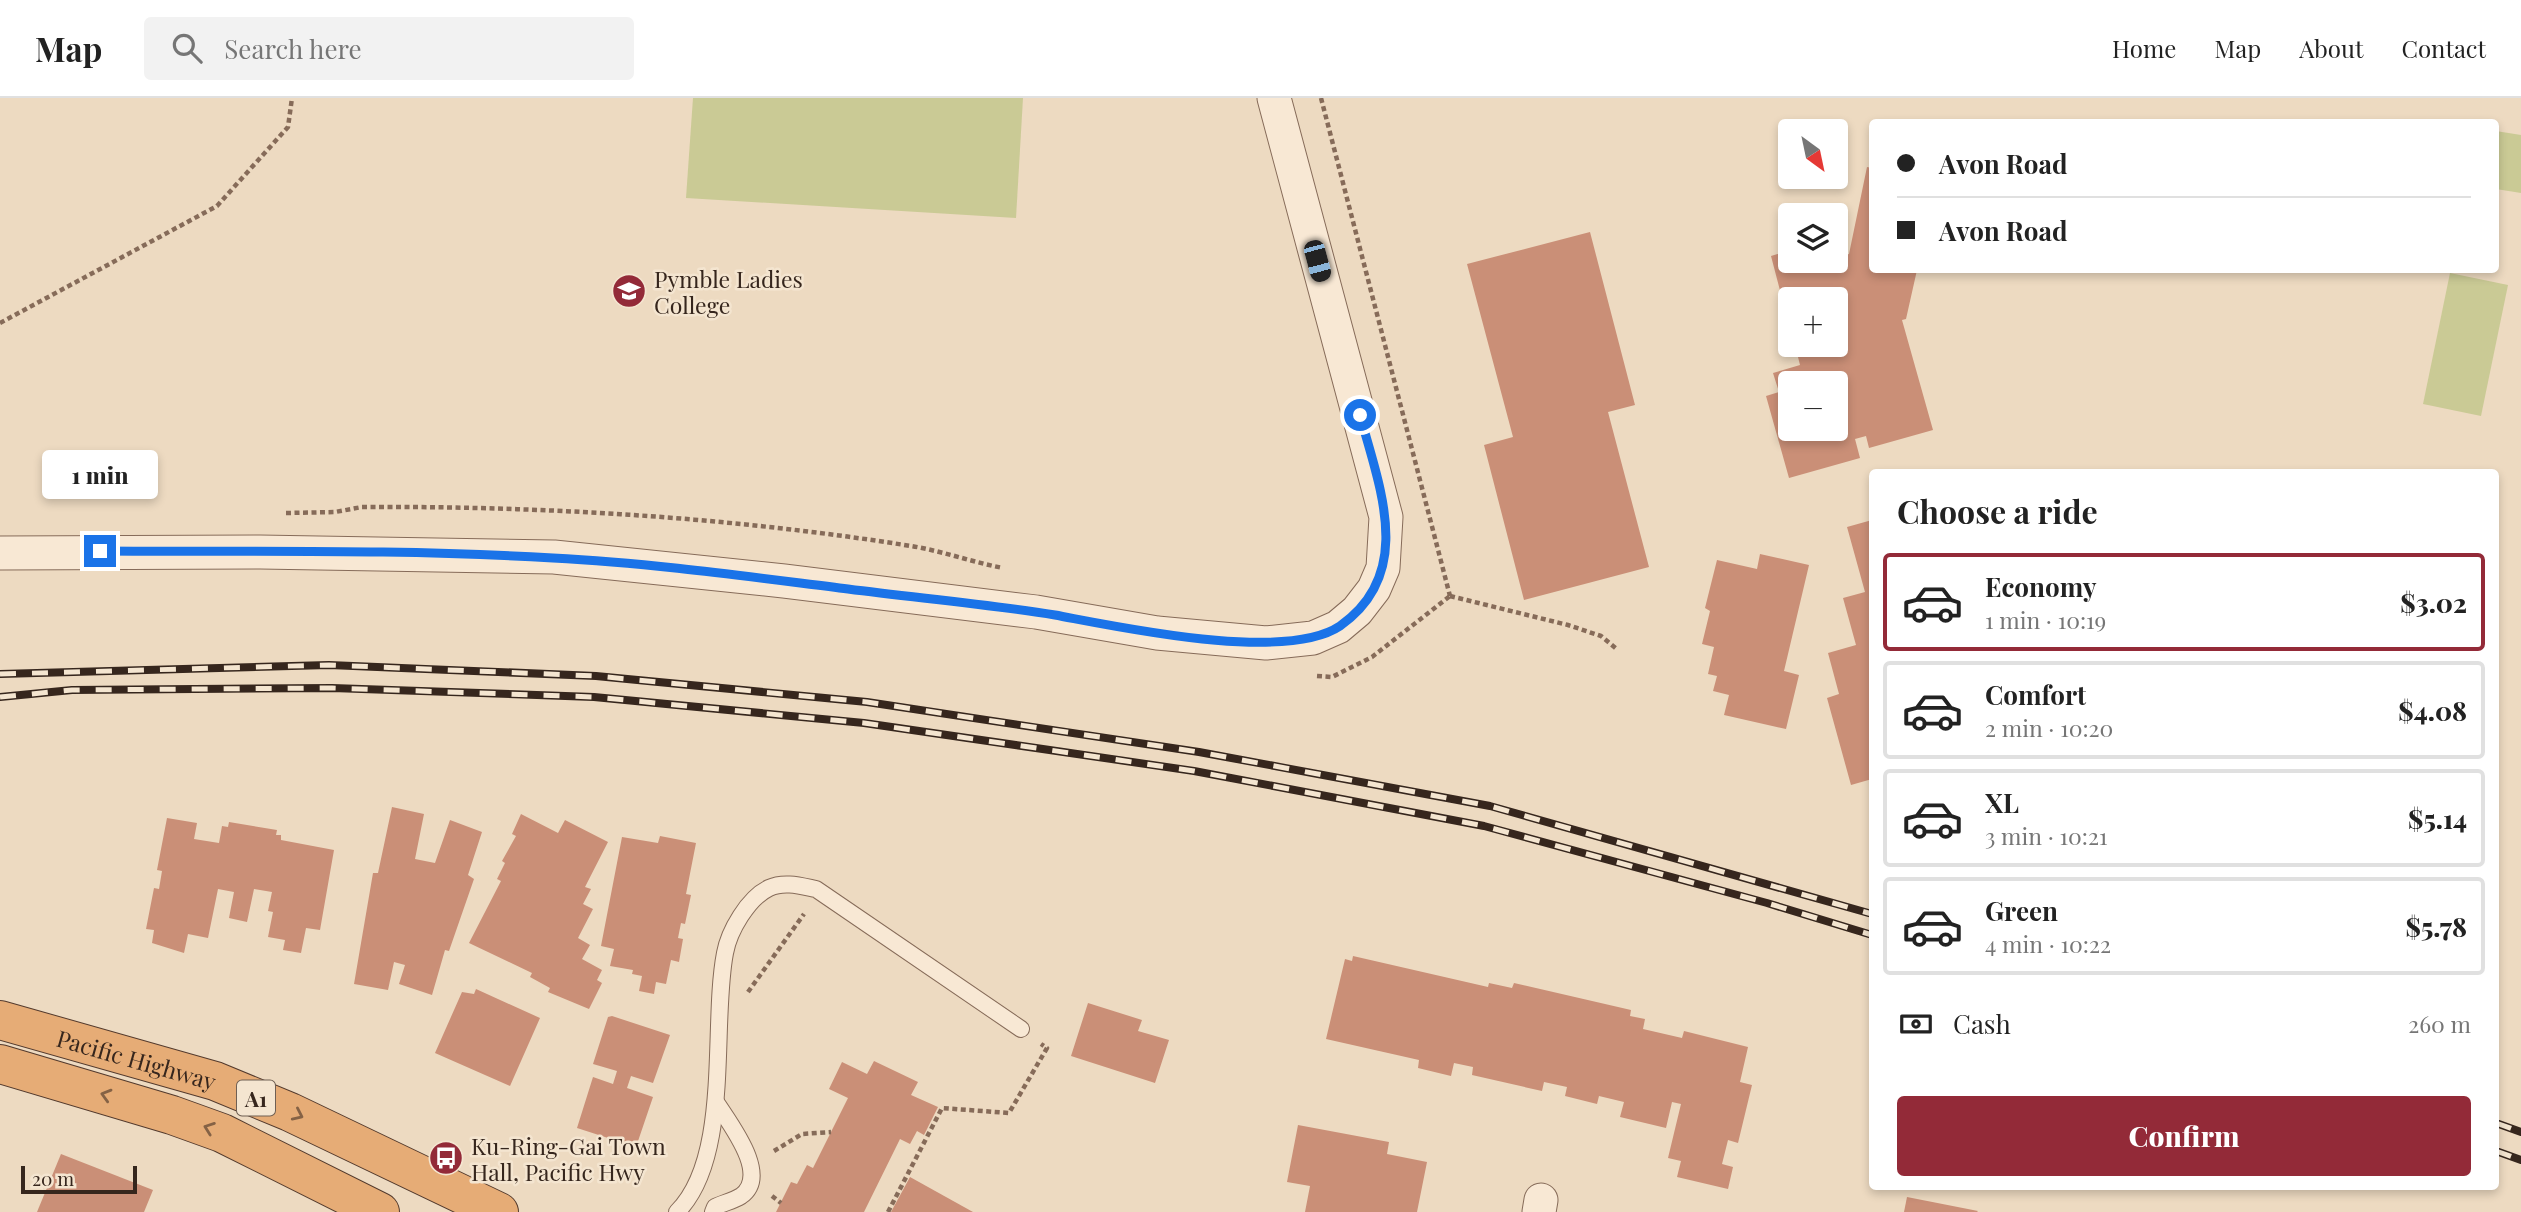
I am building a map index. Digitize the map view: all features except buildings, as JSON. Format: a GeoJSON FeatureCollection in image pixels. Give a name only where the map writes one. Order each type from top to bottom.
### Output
{"type":"FeatureCollection","features":[{"type":"Feature","properties":{"kind":"highway","name":"Pacific Highway"},"geometry":{"type":"LineString","coordinates":[[0,1020],[215,1081],[290,1112],[499,1212]]}},
{"type":"Feature","properties":{"kind":"highway","name":"Pacific Highway"},"geometry":{"type":"LineString","coordinates":[[0,1065],[131,1102],[222,1133],[380,1212]]}},
{"type":"Feature","properties":{"kind":"street"},"geometry":{"type":"LineString","coordinates":[[0,553],[246,552],[554,558],[1009,609],[1157,633],[1266,643],[1313,638],[1338,627],[1357,611],[1374,589],[1383,568],[1386,517],[1274,98]]}},
{"type":"Feature","properties":{"kind":"lane"},"geometry":{"type":"LineString","coordinates":[[677,1212],[691,1198],[703,1161],[716,1102],[725,952],[737,922],[756,896],[770,887],[786,884],[816,889],[1021,1029]]}},
{"type":"Feature","properties":{"kind":"lane"},"geometry":{"type":"LineString","coordinates":[[691,1198],[714,1209],[743,1195],[751,1182],[753,1167],[716,1102]]}},
{"type":"Feature","properties":{"kind":"path"},"geometry":{"type":"LineString","coordinates":[[0,323],[217,206],[288,127],[292,98]]}},
{"type":"Feature","properties":{"kind":"path"},"geometry":{"type":"LineString","coordinates":[[1321,98],[1450,596],[1568,625],[1601,636],[1618,650]]}},
{"type":"Feature","properties":{"kind":"path"},"geometry":{"type":"LineString","coordinates":[[742,1001],[807,910],[810,913]]}},
{"type":"Feature","properties":{"kind":"path"},"geometry":{"type":"LineString","coordinates":[[888,1212],[942,1108],[1009,1113],[1047,1048],[1021,1029]]}},
{"type":"Feature","properties":{"kind":"path"},"geometry":{"type":"LineString","coordinates":[[773,1152],[802,1134],[831,1132]]}},
{"type":"Feature","properties":{"kind":"path"},"geometry":{"type":"LineString","coordinates":[[766,1141],[773,1152],[772,1162]]}},
{"type":"Feature","properties":{"kind":"green space"},"geometry":{"type":"Polygon","coordinates":[[[693,98],[1023,98],[1016,218],[686,198],[693,98]]]}},
{"type":"Feature","properties":{"kind":"green space"},"geometry":{"type":"Polygon","coordinates":[[[2499,131],[2521,135],[2521,193],[2499,189],[2499,131]]]}},
{"type":"Feature","properties":{"kind":"green space"},"geometry":{"type":"Polygon","coordinates":[[[2450,273],[2508,285],[2481,416],[2423,404],[2450,273]]]}},
{"type":"Feature","properties":{"kind":"railway"},"geometry":{"type":"LineString","coordinates":[[0,674],[329,665],[596,676],[867,702],[1199,752],[1490,806],[1869,913]]}},
{"type":"Feature","properties":{"kind":"railway"},"geometry":{"type":"LineString","coordinates":[[0,697],[72,690],[332,688],[594,697],[864,723],[1194,771],[1484,826],[1767,903],[1869,934]]}},
{"type":"Feature","properties":{"kind":"railway"},"geometry":{"type":"LineString","coordinates":[[2499,1124],[2521,1132]]}},
{"type":"Feature","properties":{"kind":"railway"},"geometry":{"type":"LineString","coordinates":[[2499,1152],[2521,1160]]}},
{"type":"Feature","properties":{"kind":"place","name":"Pymble Ladies College"},"geometry":{"type":"Point","coordinates":[629,291]}},
{"type":"Feature","properties":{"kind":"place","name":"Ku-Ring-Gai Town Hall, Pacific Hwy"},"geometry":{"type":"Point","coordinates":[446,1158]}},
{"type":"Feature","properties":{"kind":"route"},"geometry":{"type":"LineString","coordinates":[[100,551],[554,558],[783,581],[1036,612],[1157,633],[1266,643],[1313,638],[1338,627],[1357,611],[1374,589],[1383,568],[1387,543],[1386,517],[1360,415]]}}]}
